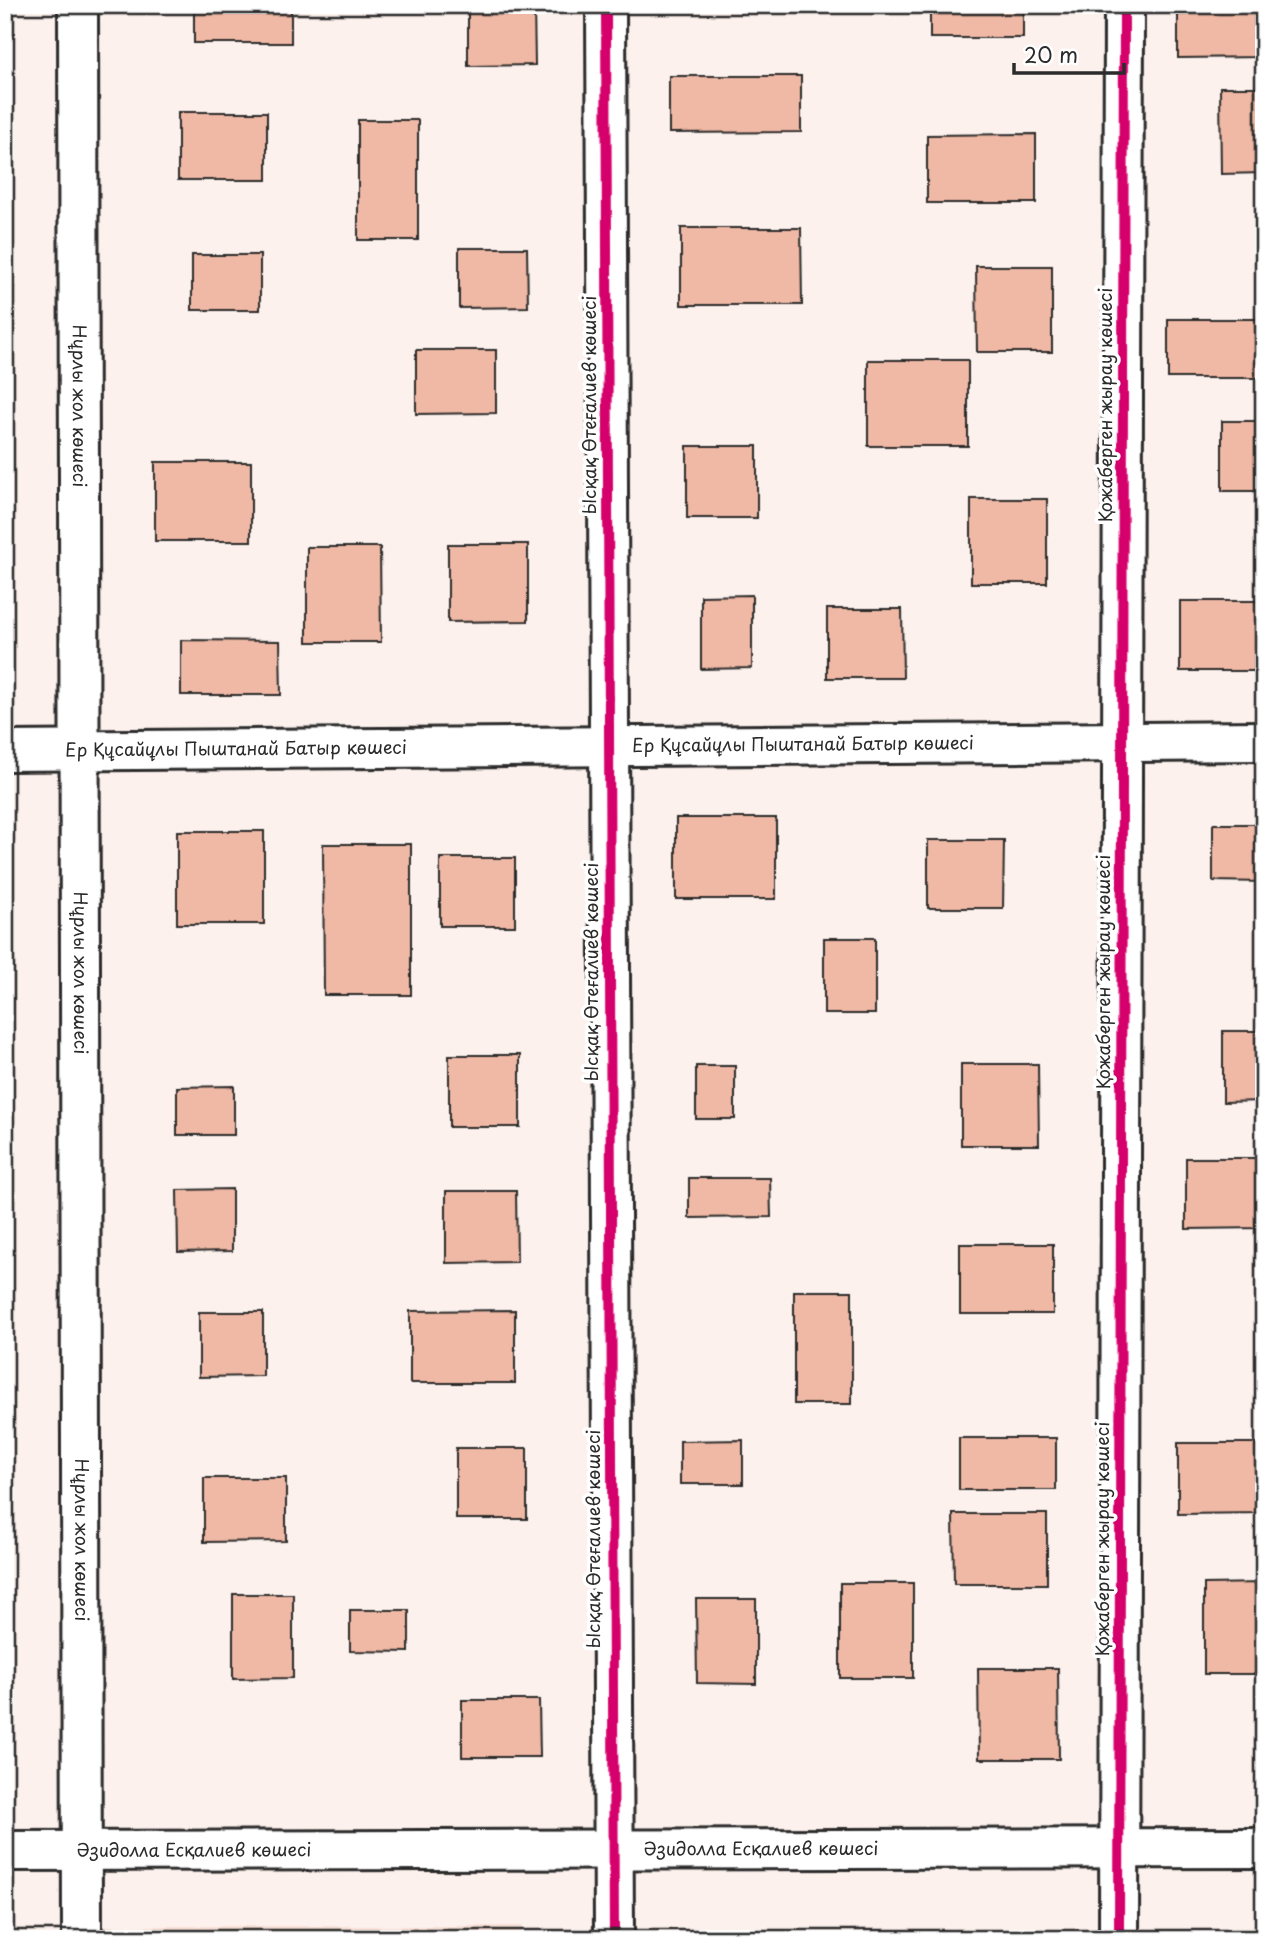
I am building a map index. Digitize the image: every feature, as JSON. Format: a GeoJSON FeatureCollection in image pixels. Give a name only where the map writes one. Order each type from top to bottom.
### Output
{"type":"FeatureCollection","features":[{"type":"Feature","properties":{"kind":"street","name":"Нұрлы жол көшесі"},"geometry":{"type":"LineString","coordinates":[[78,5],[82,1939]]}},
{"type":"Feature","properties":{"kind":"street","name":"Ысқақ Өтеғалиев көшесі"},"geometry":{"type":"LineString","coordinates":[[606,5],[614,1939]]}},
{"type":"Feature","properties":{"kind":"street","name":"Қожаберген жырау көшесі"},"geometry":{"type":"LineString","coordinates":[[1119,1939],[1124,5]]}},
{"type":"Feature","properties":{"kind":"street","name":"Ер Құсайұлы Пыштанай Батыр көшесі"},"geometry":{"type":"LineString","coordinates":[[5,751],[1264,741]]}},
{"type":"Feature","properties":{"kind":"street","name":"Әзидолла Есқалиев көшесі"},"geometry":{"type":"LineString","coordinates":[[5,1851],[1264,1848]]}},
{"type":"Feature","properties":{"kind":"shaded area"},"geometry":{"type":"Polygon","coordinates":[[[102,1926],[522,1926],[522,1939],[102,1939],[102,1926]]]}},
{"type":"Feature","properties":{"kind":"building"},"geometry":{"type":"Polygon","coordinates":[[[194,5],[291,5],[291,43],[194,43],[194,5]]]}},
{"type":"Feature","properties":{"kind":"building"},"geometry":{"type":"Polygon","coordinates":[[[468,5],[534,5],[535,65],[468,66],[468,5]]]}},
{"type":"Feature","properties":{"kind":"building"},"geometry":{"type":"Polygon","coordinates":[[[930,5],[1023,5],[1023,38],[930,38],[930,5]]]}},
{"type":"Feature","properties":{"kind":"building"},"geometry":{"type":"Polygon","coordinates":[[[1178,5],[1264,5],[1264,57],[1178,58],[1178,5]]]}},
{"type":"Feature","properties":{"kind":"building"},"geometry":{"type":"Polygon","coordinates":[[[669,76],[801,76],[801,132],[669,133],[669,76]]]}},
{"type":"Feature","properties":{"kind":"building"},"geometry":{"type":"Polygon","coordinates":[[[1220,87],[1264,87],[1264,173],[1221,174],[1220,87]]]}},
{"type":"Feature","properties":{"kind":"building"},"geometry":{"type":"Polygon","coordinates":[[[178,112],[267,112],[267,180],[178,180],[178,112]]]}},
{"type":"Feature","properties":{"kind":"building"},"geometry":{"type":"Polygon","coordinates":[[[358,120],[418,120],[418,240],[358,240],[358,120]]]}},
{"type":"Feature","properties":{"kind":"building"},"geometry":{"type":"Polygon","coordinates":[[[1036,134],[1036,203],[927,203],[927,135],[1036,134]]]}},
{"type":"Feature","properties":{"kind":"building"},"geometry":{"type":"Polygon","coordinates":[[[681,228],[801,228],[802,305],[681,305],[681,228]]]}},
{"type":"Feature","properties":{"kind":"building"},"geometry":{"type":"Polygon","coordinates":[[[459,248],[527,248],[528,307],[459,308],[459,248]]]}},
{"type":"Feature","properties":{"kind":"building"},"geometry":{"type":"Polygon","coordinates":[[[192,255],[260,255],[260,310],[192,310],[192,255]]]}},
{"type":"Feature","properties":{"kind":"building"},"geometry":{"type":"Polygon","coordinates":[[[976,266],[1052,266],[1052,352],[977,352],[976,266]]]}},
{"type":"Feature","properties":{"kind":"building"},"geometry":{"type":"Polygon","coordinates":[[[1168,319],[1264,319],[1264,378],[1168,378],[1168,319]]]}},
{"type":"Feature","properties":{"kind":"building"},"geometry":{"type":"Polygon","coordinates":[[[416,350],[496,350],[496,413],[416,414],[416,350]]]}},
{"type":"Feature","properties":{"kind":"building"},"geometry":{"type":"Polygon","coordinates":[[[868,360],[968,360],[968,446],[868,446],[868,360]]]}},
{"type":"Feature","properties":{"kind":"building"},"geometry":{"type":"Polygon","coordinates":[[[1222,421],[1264,421],[1264,491],[1222,491],[1222,421]]]}},
{"type":"Feature","properties":{"kind":"building"},"geometry":{"type":"Polygon","coordinates":[[[687,446],[757,446],[757,518],[687,518],[687,446]]]}},
{"type":"Feature","properties":{"kind":"building"},"geometry":{"type":"Polygon","coordinates":[[[155,462],[251,462],[251,541],[155,541],[155,462]]]}},
{"type":"Feature","properties":{"kind":"building"},"geometry":{"type":"Polygon","coordinates":[[[971,499],[1047,499],[1047,583],[971,583],[971,499]]]}},
{"type":"Feature","properties":{"kind":"building"},"geometry":{"type":"Polygon","coordinates":[[[448,544],[528,544],[528,621],[448,622],[448,544]]]}},
{"type":"Feature","properties":{"kind":"building"},"geometry":{"type":"Polygon","coordinates":[[[307,547],[380,547],[381,642],[307,642],[307,547]]]}},
{"type":"Feature","properties":{"kind":"building"},"geometry":{"type":"Polygon","coordinates":[[[752,595],[752,668],[701,669],[701,596],[752,595]]]}},
{"type":"Feature","properties":{"kind":"building"},"geometry":{"type":"Polygon","coordinates":[[[1180,601],[1264,601],[1264,671],[1180,671],[1180,601]]]}},
{"type":"Feature","properties":{"kind":"building"},"geometry":{"type":"Polygon","coordinates":[[[827,609],[902,609],[903,678],[827,678],[827,609]]]}},
{"type":"Feature","properties":{"kind":"building"},"geometry":{"type":"Polygon","coordinates":[[[181,640],[280,641],[281,695],[181,695],[181,640]]]}},
{"type":"Feature","properties":{"kind":"building"},"geometry":{"type":"Polygon","coordinates":[[[676,818],[776,818],[776,899],[676,899],[676,818]]]}},
{"type":"Feature","properties":{"kind":"building"},"geometry":{"type":"Polygon","coordinates":[[[1213,824],[1264,824],[1264,882],[1213,881],[1213,824]]]}},
{"type":"Feature","properties":{"kind":"building"},"geometry":{"type":"Polygon","coordinates":[[[177,831],[264,831],[264,924],[177,924],[177,831]]]}},
{"type":"Feature","properties":{"kind":"building"},"geometry":{"type":"Polygon","coordinates":[[[928,840],[1004,840],[1003,908],[928,908],[928,840]]]}},
{"type":"Feature","properties":{"kind":"building"},"geometry":{"type":"Polygon","coordinates":[[[323,844],[411,844],[411,995],[324,995],[323,844]]]}},
{"type":"Feature","properties":{"kind":"building"},"geometry":{"type":"Polygon","coordinates":[[[440,858],[515,858],[515,926],[440,926],[440,858]]]}},
{"type":"Feature","properties":{"kind":"building"},"geometry":{"type":"Polygon","coordinates":[[[824,938],[875,938],[875,1014],[824,1014],[824,938]]]}},
{"type":"Feature","properties":{"kind":"building"},"geometry":{"type":"Polygon","coordinates":[[[1223,1031],[1264,1031],[1264,1101],[1223,1102],[1223,1031]]]}},
{"type":"Feature","properties":{"kind":"building"},"geometry":{"type":"Polygon","coordinates":[[[449,1055],[520,1055],[520,1127],[449,1127],[449,1055]]]}},
{"type":"Feature","properties":{"kind":"building"},"geometry":{"type":"Polygon","coordinates":[[[961,1064],[1038,1064],[1039,1145],[961,1145],[961,1064]]]}},
{"type":"Feature","properties":{"kind":"building"},"geometry":{"type":"Polygon","coordinates":[[[696,1066],[735,1066],[735,1119],[696,1119],[696,1066]]]}},
{"type":"Feature","properties":{"kind":"building"},"geometry":{"type":"Polygon","coordinates":[[[234,1086],[234,1135],[177,1135],[177,1087],[234,1086]]]}},
{"type":"Feature","properties":{"kind":"building"},"geometry":{"type":"Polygon","coordinates":[[[1186,1158],[1264,1158],[1264,1228],[1186,1229],[1186,1158]]]}},
{"type":"Feature","properties":{"kind":"building"},"geometry":{"type":"Polygon","coordinates":[[[689,1178],[770,1178],[771,1217],[689,1218],[689,1178]]]}},
{"type":"Feature","properties":{"kind":"building"},"geometry":{"type":"Polygon","coordinates":[[[232,1189],[232,1251],[178,1252],[177,1190],[232,1189]]]}},
{"type":"Feature","properties":{"kind":"building"},"geometry":{"type":"Polygon","coordinates":[[[446,1191],[516,1191],[517,1262],[446,1263],[446,1191]]]}},
{"type":"Feature","properties":{"kind":"building"},"geometry":{"type":"Polygon","coordinates":[[[960,1244],[1053,1244],[1053,1314],[960,1314],[960,1244]]]}},
{"type":"Feature","properties":{"kind":"building"},"geometry":{"type":"Polygon","coordinates":[[[794,1291],[852,1291],[852,1404],[794,1404],[794,1291]]]}},
{"type":"Feature","properties":{"kind":"building"},"geometry":{"type":"Polygon","coordinates":[[[515,1310],[515,1383],[410,1383],[410,1311],[515,1310]]]}},
{"type":"Feature","properties":{"kind":"building"},"geometry":{"type":"Polygon","coordinates":[[[199,1312],[263,1312],[263,1376],[199,1377],[199,1312]]]}},
{"type":"Feature","properties":{"kind":"building"},"geometry":{"type":"Polygon","coordinates":[[[1257,1312],[1264,1312],[1264,1377],[1258,1377],[1257,1312]]]}},
{"type":"Feature","properties":{"kind":"building"},"geometry":{"type":"Polygon","coordinates":[[[959,1438],[1056,1438],[1056,1490],[959,1490],[959,1438]]]}},
{"type":"Feature","properties":{"kind":"building"},"geometry":{"type":"Polygon","coordinates":[[[743,1440],[743,1484],[680,1484],[680,1441],[743,1440]]]}},
{"type":"Feature","properties":{"kind":"building"},"geometry":{"type":"Polygon","coordinates":[[[1178,1443],[1264,1443],[1264,1513],[1178,1514],[1178,1443]]]}},
{"type":"Feature","properties":{"kind":"building"},"geometry":{"type":"Polygon","coordinates":[[[456,1448],[527,1448],[527,1519],[456,1519],[456,1448]]]}},
{"type":"Feature","properties":{"kind":"building"},"geometry":{"type":"Polygon","coordinates":[[[204,1478],[286,1478],[286,1541],[204,1542],[204,1478]]]}},
{"type":"Feature","properties":{"kind":"building"},"geometry":{"type":"Polygon","coordinates":[[[953,1514],[1047,1514],[1047,1584],[954,1584],[953,1514]]]}},
{"type":"Feature","properties":{"kind":"building"},"geometry":{"type":"Polygon","coordinates":[[[840,1583],[913,1583],[913,1678],[840,1678],[840,1583]]]}},
{"type":"Feature","properties":{"kind":"building"},"geometry":{"type":"Polygon","coordinates":[[[1264,1583],[1264,1674],[1204,1674],[1204,1584],[1264,1583]]]}},
{"type":"Feature","properties":{"kind":"building"},"geometry":{"type":"Polygon","coordinates":[[[233,1594],[293,1594],[293,1678],[233,1679],[233,1594]]]}},
{"type":"Feature","properties":{"kind":"building"},"geometry":{"type":"Polygon","coordinates":[[[696,1599],[756,1599],[756,1684],[697,1683],[696,1599]]]}},
{"type":"Feature","properties":{"kind":"building"},"geometry":{"type":"Polygon","coordinates":[[[350,1610],[409,1610],[409,1652],[350,1651],[350,1610]]]}},
{"type":"Feature","properties":{"kind":"building"},"geometry":{"type":"Polygon","coordinates":[[[978,1668],[1058,1668],[1059,1759],[979,1759],[978,1668]]]}},
{"type":"Feature","properties":{"kind":"building"},"geometry":{"type":"Polygon","coordinates":[[[462,1700],[539,1700],[540,1757],[462,1757],[462,1700]]]}},
{"type":"Feature","properties":{"kind":"cycle path"},"geometry":{"type":"LineString","coordinates":[[606,5],[614,1939]]}},
{"type":"Feature","properties":{"kind":"cycle path"},"geometry":{"type":"LineString","coordinates":[[1119,1939],[1124,5]]}}]}
